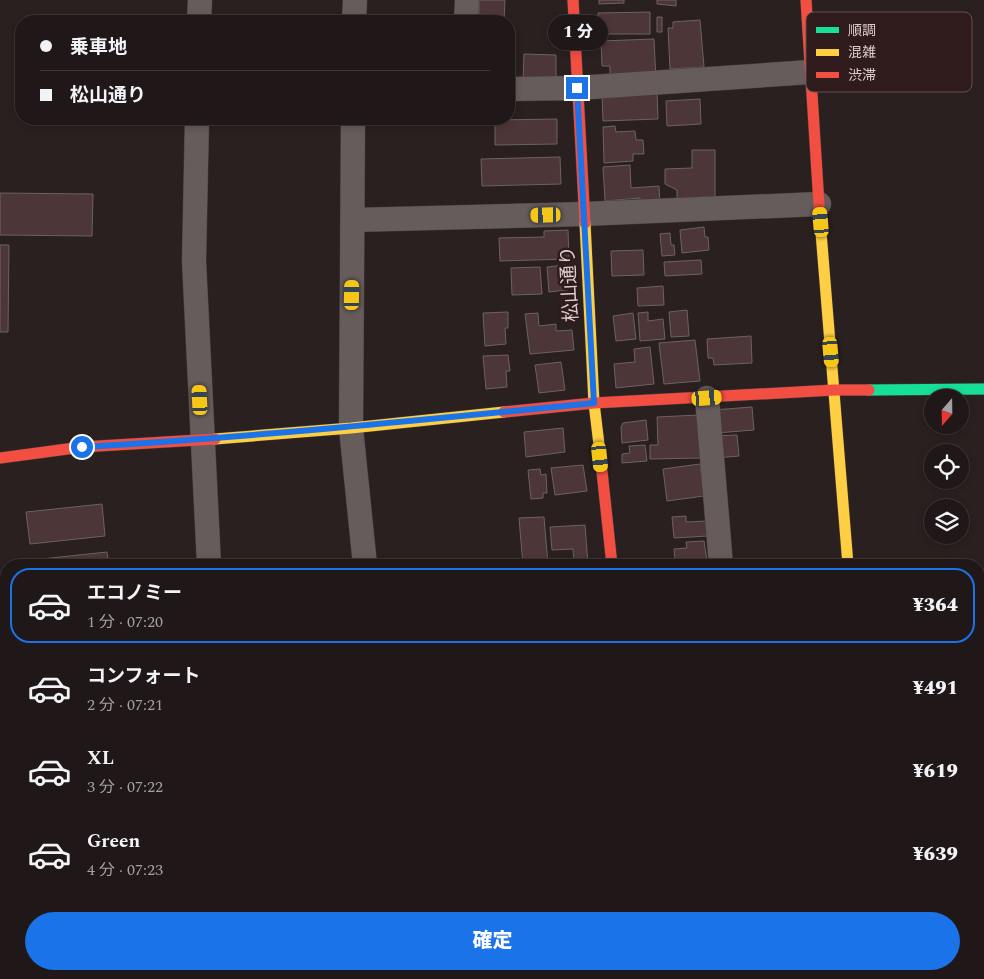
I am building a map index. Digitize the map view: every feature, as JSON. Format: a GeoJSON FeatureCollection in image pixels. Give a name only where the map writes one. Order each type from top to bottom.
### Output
{"type":"FeatureCollection","features":[{"type":"Feature","properties":{"kind":"main road","name":"松山通り"},"geometry":{"type":"LineString","coordinates":[[573,0],[594,403],[611,559]]}},
{"type":"Feature","properties":{"kind":"main road"},"geometry":{"type":"LineString","coordinates":[[811,92],[848,559]]}},
{"type":"Feature","properties":{"kind":"main road"},"geometry":{"type":"LineString","coordinates":[[0,458],[82,447],[351,428],[594,403],[834,390],[984,390]]}},
{"type":"Feature","properties":{"kind":"street"},"geometry":{"type":"LineString","coordinates":[[199,15],[200,0]]}},
{"type":"Feature","properties":{"kind":"street"},"geometry":{"type":"LineString","coordinates":[[354,15],[355,0]]}},
{"type":"Feature","properties":{"kind":"street"},"geometry":{"type":"LineString","coordinates":[[466,15],[467,0]]}},
{"type":"Feature","properties":{"kind":"street"},"geometry":{"type":"LineString","coordinates":[[515,89],[577,88],[806,72]]}},
{"type":"Feature","properties":{"kind":"street"},"geometry":{"type":"LineString","coordinates":[[197,125],[194,261],[209,559]]}},
{"type":"Feature","properties":{"kind":"street"},"geometry":{"type":"LineString","coordinates":[[353,125],[351,428],[365,559]]}},
{"type":"Feature","properties":{"kind":"street"},"geometry":{"type":"LineString","coordinates":[[353,220],[584,214],[819,204]]}},
{"type":"Feature","properties":{"kind":"street"},"geometry":{"type":"LineString","coordinates":[[707,398],[720,559]]}},
{"type":"Feature","properties":{"kind":"building"},"geometry":{"type":"Polygon","coordinates":[[[479,0],[505,0],[504,15],[479,15],[479,0]]]}},
{"type":"Feature","properties":{"kind":"building"},"geometry":{"type":"Polygon","coordinates":[[[599,0],[624,0],[624,3],[599,4],[599,0]]]}},
{"type":"Feature","properties":{"kind":"building"},"geometry":{"type":"Polygon","coordinates":[[[657,0],[676,0],[676,6],[657,4],[657,0]]]}},
{"type":"Feature","properties":{"kind":"building"},"geometry":{"type":"Polygon","coordinates":[[[650,12],[650,34],[598,34],[598,13],[650,12]]]}},
{"type":"Feature","properties":{"kind":"building"},"geometry":{"type":"Polygon","coordinates":[[[657,17],[662,17],[662,32],[657,32],[657,17]]]}},
{"type":"Feature","properties":{"kind":"building"},"geometry":{"type":"Polygon","coordinates":[[[700,20],[704,67],[670,69],[668,28],[673,28],[673,22],[700,20]]]}},
{"type":"Feature","properties":{"kind":"building"},"geometry":{"type":"Polygon","coordinates":[[[654,39],[656,80],[610,81],[610,66],[602,66],[601,41],[654,39]]]}},
{"type":"Feature","properties":{"kind":"building"},"geometry":{"type":"Polygon","coordinates":[[[524,54],[556,55],[556,82],[523,81],[524,54]]]}},
{"type":"Feature","properties":{"kind":"building"},"geometry":{"type":"Polygon","coordinates":[[[657,92],[658,119],[603,121],[602,94],[657,92]]]}},
{"type":"Feature","properties":{"kind":"building"},"geometry":{"type":"Polygon","coordinates":[[[700,99],[701,124],[667,126],[666,101],[700,99]]]}},
{"type":"Feature","properties":{"kind":"building"},"geometry":{"type":"Polygon","coordinates":[[[557,119],[557,144],[495,145],[495,125],[515,125],[515,120],[557,119]]]}},
{"type":"Feature","properties":{"kind":"building"},"geometry":{"type":"Polygon","coordinates":[[[615,126],[616,132],[635,131],[636,140],[643,140],[644,154],[633,154],[633,161],[604,163],[603,127],[615,126]]]}},
{"type":"Feature","properties":{"kind":"building"},"geometry":{"type":"Polygon","coordinates":[[[692,150],[715,150],[715,197],[700,197],[700,205],[677,205],[677,190],[665,184],[665,169],[692,168],[692,150]]]}},
{"type":"Feature","properties":{"kind":"building"},"geometry":{"type":"Polygon","coordinates":[[[560,157],[561,184],[482,186],[481,159],[560,157]]]}},
{"type":"Feature","properties":{"kind":"building"},"geometry":{"type":"Polygon","coordinates":[[[630,165],[631,188],[659,186],[660,206],[640,208],[640,198],[605,201],[603,167],[630,165]]]}},
{"type":"Feature","properties":{"kind":"building"},"geometry":{"type":"Polygon","coordinates":[[[0,193],[93,194],[92,236],[0,235],[0,193]]]}},
{"type":"Feature","properties":{"kind":"building"},"geometry":{"type":"Polygon","coordinates":[[[704,227],[705,237],[708,237],[709,250],[682,253],[680,230],[704,227]]]}},
{"type":"Feature","properties":{"kind":"building"},"geometry":{"type":"Polygon","coordinates":[[[568,230],[569,259],[500,261],[499,238],[544,237],[544,231],[568,230]]]}},
{"type":"Feature","properties":{"kind":"building"},"geometry":{"type":"Polygon","coordinates":[[[670,233],[671,245],[674,245],[675,255],[662,256],[660,234],[670,233]]]}},
{"type":"Feature","properties":{"kind":"building"},"geometry":{"type":"Polygon","coordinates":[[[0,245],[9,245],[8,332],[0,332],[0,245]]]}},
{"type":"Feature","properties":{"kind":"building"},"geometry":{"type":"Polygon","coordinates":[[[643,250],[644,275],[612,276],[611,251],[643,250]]]}},
{"type":"Feature","properties":{"kind":"building"},"geometry":{"type":"Polygon","coordinates":[[[701,260],[702,274],[665,276],[664,262],[701,260]]]}},
{"type":"Feature","properties":{"kind":"building"},"geometry":{"type":"Polygon","coordinates":[[[566,265],[568,290],[549,292],[547,267],[566,265]]]}},
{"type":"Feature","properties":{"kind":"building"},"geometry":{"type":"Polygon","coordinates":[[[540,267],[542,294],[512,295],[511,268],[540,267]]]}},
{"type":"Feature","properties":{"kind":"building"},"geometry":{"type":"Polygon","coordinates":[[[663,286],[664,305],[638,306],[637,288],[663,286]]]}},
{"type":"Feature","properties":{"kind":"building"},"geometry":{"type":"Polygon","coordinates":[[[687,310],[689,336],[671,337],[669,312],[687,310]]]}},
{"type":"Feature","properties":{"kind":"building"},"geometry":{"type":"Polygon","coordinates":[[[508,312],[508,328],[505,328],[506,344],[485,346],[483,313],[508,312]]]}},
{"type":"Feature","properties":{"kind":"building"},"geometry":{"type":"Polygon","coordinates":[[[648,312],[648,321],[663,319],[665,339],[640,341],[638,313],[648,312]]]}},
{"type":"Feature","properties":{"kind":"building"},"geometry":{"type":"Polygon","coordinates":[[[538,313],[539,326],[556,324],[556,331],[572,330],[574,350],[530,354],[525,314],[538,313]]]}},
{"type":"Feature","properties":{"kind":"building"},"geometry":{"type":"Polygon","coordinates":[[[633,313],[636,339],[616,341],[613,316],[633,313]]]}},
{"type":"Feature","properties":{"kind":"building"},"geometry":{"type":"Polygon","coordinates":[[[751,336],[752,363],[714,365],[713,358],[708,358],[707,339],[751,336]]]}},
{"type":"Feature","properties":{"kind":"building"},"geometry":{"type":"Polygon","coordinates":[[[695,340],[700,381],[664,384],[659,343],[695,340]]]}},
{"type":"Feature","properties":{"kind":"building"},"geometry":{"type":"Polygon","coordinates":[[[650,347],[654,384],[616,388],[614,364],[635,362],[634,349],[650,347]]]}},
{"type":"Feature","properties":{"kind":"building"},"geometry":{"type":"Polygon","coordinates":[[[508,355],[510,371],[506,371],[507,387],[486,389],[483,356],[508,355]]]}},
{"type":"Feature","properties":{"kind":"building"},"geometry":{"type":"Polygon","coordinates":[[[561,362],[565,390],[539,393],[535,365],[561,362]]]}},
{"type":"Feature","properties":{"kind":"building"},"geometry":{"type":"Polygon","coordinates":[[[752,407],[754,430],[716,433],[713,410],[752,407]]]}},
{"type":"Feature","properties":{"kind":"building"},"geometry":{"type":"Polygon","coordinates":[[[699,415],[700,458],[650,459],[650,445],[658,445],[657,417],[699,415]]]}},
{"type":"Feature","properties":{"kind":"building"},"geometry":{"type":"Polygon","coordinates":[[[646,420],[648,440],[622,443],[621,427],[623,423],[646,420]]]}},
{"type":"Feature","properties":{"kind":"building"},"geometry":{"type":"Polygon","coordinates":[[[563,428],[565,452],[526,457],[524,432],[563,428]]]}},
{"type":"Feature","properties":{"kind":"building"},"geometry":{"type":"Polygon","coordinates":[[[737,435],[739,456],[717,458],[715,436],[737,435]]]}},
{"type":"Feature","properties":{"kind":"building"},"geometry":{"type":"Polygon","coordinates":[[[645,445],[647,461],[622,463],[622,454],[630,453],[629,446],[645,445]]]}},
{"type":"Feature","properties":{"kind":"building"},"geometry":{"type":"Polygon","coordinates":[[[700,464],[704,496],[667,501],[663,469],[700,464]]]}},
{"type":"Feature","properties":{"kind":"building"},"geometry":{"type":"Polygon","coordinates":[[[583,465],[587,491],[555,495],[551,468],[583,465]]]}},
{"type":"Feature","properties":{"kind":"building"},"geometry":{"type":"Polygon","coordinates":[[[540,469],[541,475],[546,474],[547,493],[543,493],[543,498],[531,499],[528,470],[540,469]]]}},
{"type":"Feature","properties":{"kind":"building"},"geometry":{"type":"Polygon","coordinates":[[[102,504],[105,536],[30,544],[26,512],[102,504]]]}},
{"type":"Feature","properties":{"kind":"building"},"geometry":{"type":"Polygon","coordinates":[[[686,516],[686,522],[707,521],[708,536],[674,538],[672,517],[686,516]]]}},
{"type":"Feature","properties":{"kind":"building"},"geometry":{"type":"Polygon","coordinates":[[[544,517],[548,559],[522,559],[519,518],[544,517]]]}},
{"type":"Feature","properties":{"kind":"building"},"geometry":{"type":"Polygon","coordinates":[[[585,525],[588,559],[574,559],[573,549],[552,550],[550,527],[585,525]]]}},
{"type":"Feature","properties":{"kind":"building"},"geometry":{"type":"Polygon","coordinates":[[[704,541],[707,559],[675,559],[674,549],[687,548],[686,542],[704,541]]]}},
{"type":"Feature","properties":{"kind":"building"},"geometry":{"type":"Polygon","coordinates":[[[107,552],[108,559],[41,559],[107,552]]]}},
{"type":"Feature","properties":{"kind":"traffic: fast"},"geometry":{"type":"LineString","coordinates":[[869,390],[984,389]]}},
{"type":"Feature","properties":{"kind":"traffic: slow"},"geometry":{"type":"LineString","coordinates":[[820,220],[848,559]]}},
{"type":"Feature","properties":{"kind":"traffic: slow"},"geometry":{"type":"LineString","coordinates":[[585,223],[594,403],[600,453]]}},
{"type":"Feature","properties":{"kind":"traffic: slow"},"geometry":{"type":"LineString","coordinates":[[215,439],[351,428],[504,412]]}},
{"type":"Feature","properties":{"kind":"traffic: jam"},"geometry":{"type":"LineString","coordinates":[[573,0],[585,223]]}},
{"type":"Feature","properties":{"kind":"traffic: jam"},"geometry":{"type":"LineString","coordinates":[[806,0],[807,12]]}},
{"type":"Feature","properties":{"kind":"traffic: jam"},"geometry":{"type":"LineString","coordinates":[[812,92],[820,220]]}},
{"type":"Feature","properties":{"kind":"traffic: jam"},"geometry":{"type":"LineString","coordinates":[[504,412],[594,403],[834,390],[869,390]]}},
{"type":"Feature","properties":{"kind":"traffic: jam"},"geometry":{"type":"LineString","coordinates":[[0,458],[82,447],[215,439]]}},
{"type":"Feature","properties":{"kind":"traffic: jam"},"geometry":{"type":"LineString","coordinates":[[600,453],[611,559]]}},
{"type":"Feature","properties":{"kind":"route"},"geometry":{"type":"LineString","coordinates":[[82,447],[351,428],[594,403],[577,88]]}}]}
